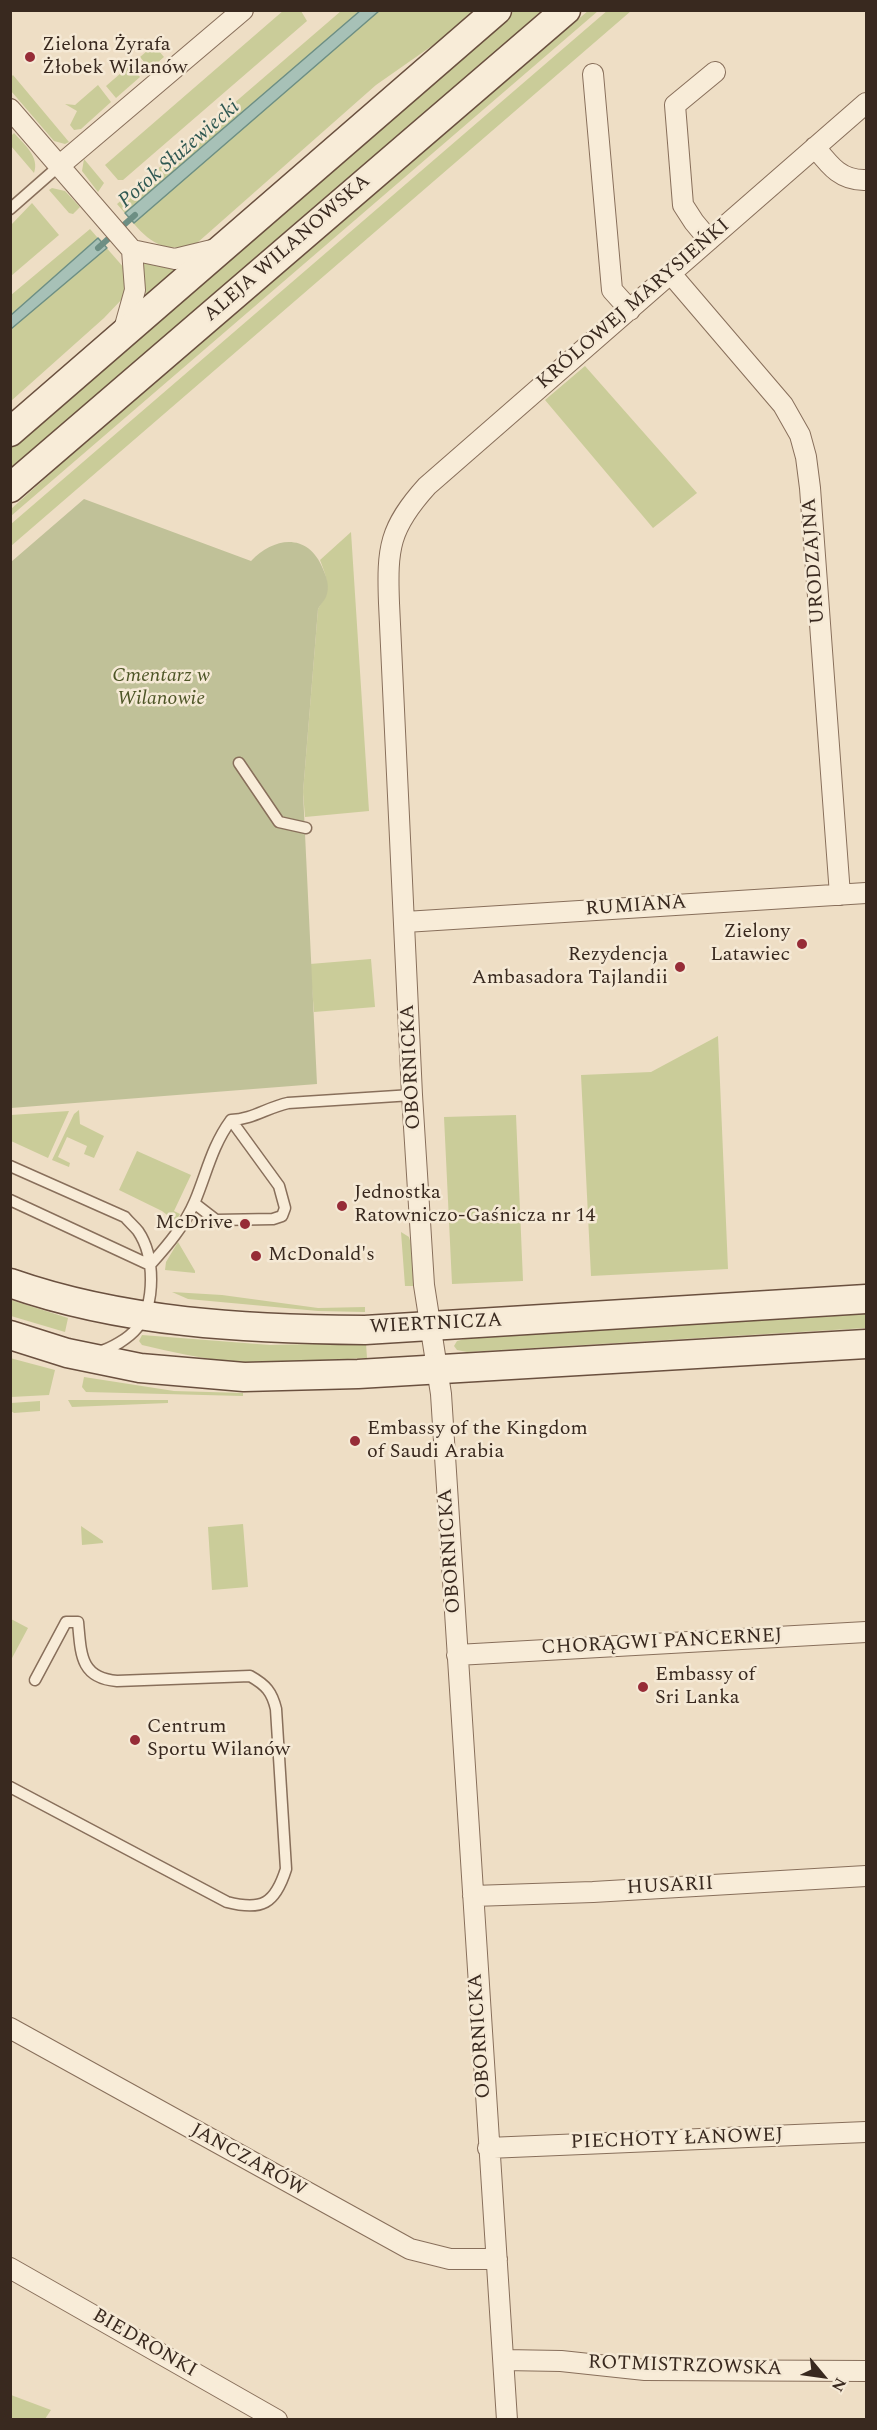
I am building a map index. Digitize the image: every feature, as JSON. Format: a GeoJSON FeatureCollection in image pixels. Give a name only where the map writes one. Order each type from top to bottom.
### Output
{"type":"FeatureCollection","features":[{"type":"Feature","properties":{"kind":"main road"},"geometry":{"type":"LineString","coordinates":[[10,432],[497,10]]}},
{"type":"Feature","properties":{"kind":"main road","name":"ALEJA WILANOWSKA"},"geometry":{"type":"LineString","coordinates":[[10,488],[566,10]]}},
{"type":"Feature","properties":{"kind":"main road","name":"WIERTNICZA"},"geometry":{"type":"LineString","coordinates":[[10,1283],[95,1308],[144,1316],[305,1330],[365,1330],[867,1299]]}},
{"type":"Feature","properties":{"kind":"main road"},"geometry":{"type":"LineString","coordinates":[[10,1335],[84,1357],[178,1373],[244,1377],[437,1369],[867,1344]]}},
{"type":"Feature","properties":{"kind":"street"},"geometry":{"type":"LineString","coordinates":[[59,166],[243,10]]}},
{"type":"Feature","properties":{"kind":"street"},"geometry":{"type":"LineString","coordinates":[[709,240],[683,205],[675,105],[715,72]]}},
{"type":"Feature","properties":{"kind":"street"},"geometry":{"type":"LineString","coordinates":[[593,74],[612,290],[630,310]]}},
{"type":"Feature","properties":{"kind":"street","name":"KRÓLOWEJ MARYSIEŃKI"},"geometry":{"type":"LineString","coordinates":[[407,507],[438,476],[867,103]]}},
{"type":"Feature","properties":{"kind":"street"},"geometry":{"type":"LineString","coordinates":[[10,109],[129,247],[135,290],[122,336]]}},
{"type":"Feature","properties":{"kind":"street"},"geometry":{"type":"LineString","coordinates":[[815,147],[839,175],[855,180],[867,180]]}},
{"type":"Feature","properties":{"kind":"street"},"geometry":{"type":"LineString","coordinates":[[129,247],[175,259],[227,246]]}},
{"type":"Feature","properties":{"kind":"street","name":"URODZAJNA"},"geometry":{"type":"LineString","coordinates":[[671,274],[783,405],[800,435],[803,446],[810,488],[840,895]]}},
{"type":"Feature","properties":{"kind":"street","name":"OBORNICKA"},"geometry":{"type":"LineString","coordinates":[[407,507],[393,534],[388,569],[412,1095],[425,1299],[441,1394],[507,2420]]}},
{"type":"Feature","properties":{"kind":"street","name":"RUMIANA"},"geometry":{"type":"LineString","coordinates":[[405,922],[867,893]]}},
{"type":"Feature","properties":{"kind":"street","name":"CHORĄGWI PANCERNEJ"},"geometry":{"type":"LineString","coordinates":[[457,1655],[867,1632]]}},
{"type":"Feature","properties":{"kind":"street","name":"HUSARII"},"geometry":{"type":"LineString","coordinates":[[473,1896],[593,1892],[867,1876]]}},
{"type":"Feature","properties":{"kind":"street","name":"JANCZARÓW"},"geometry":{"type":"LineString","coordinates":[[10,2028],[410,2249],[450,2259],[497,2259]]}},
{"type":"Feature","properties":{"kind":"street","name":"PIECHOTY ŁANOWEJ"},"geometry":{"type":"LineString","coordinates":[[488,2148],[867,2132]]}},
{"type":"Feature","properties":{"kind":"street","name":"BIEDRONKI"},"geometry":{"type":"LineString","coordinates":[[10,2268],[277,2420]]}},
{"type":"Feature","properties":{"kind":"street","name":"ROTMISTRZOWSKA"},"geometry":{"type":"LineString","coordinates":[[504,2360],[561,2361],[645,2370],[867,2371]]}},
{"type":"Feature","properties":{"kind":"lane"},"geometry":{"type":"LineString","coordinates":[[10,209],[59,166]]}},
{"type":"Feature","properties":{"kind":"lane"},"geometry":{"type":"LineString","coordinates":[[239,763],[279,822],[306,828]]}},
{"type":"Feature","properties":{"kind":"lane"},"geometry":{"type":"LineString","coordinates":[[231,1120],[246,1119],[270,1107],[288,1103],[412,1095]]}},
{"type":"Feature","properties":{"kind":"lane"},"geometry":{"type":"LineString","coordinates":[[150,1265],[177,1232],[194,1203],[218,1138],[231,1120]]}},
{"type":"Feature","properties":{"kind":"lane"},"geometry":{"type":"LineString","coordinates":[[194,1203],[216,1220],[273,1219],[282,1216],[285,1208],[279,1186],[231,1120]]}},
{"type":"Feature","properties":{"kind":"lane"},"geometry":{"type":"LineString","coordinates":[[10,1166],[125,1217],[138,1231],[146,1246],[150,1265],[148,1305],[144,1316],[126,1337],[105,1350],[84,1357]]}},
{"type":"Feature","properties":{"kind":"lane"},"geometry":{"type":"LineString","coordinates":[[10,1200],[150,1265]]}},
{"type":"Feature","properties":{"kind":"lane"},"geometry":{"type":"LineString","coordinates":[[10,1787],[227,1902],[248,1907],[267,1902],[280,1888],[286,1869],[276,1710],[273,1695],[263,1683],[250,1676],[102,1680],[88,1671],[82,1657],[78,1622],[66,1622],[35,1680]]}},
{"type":"Feature","properties":{"kind":"green space"},"geometry":{"type":"Polygon","coordinates":[[[284,10],[301,11],[307,21],[123,180],[118,180],[105,165],[284,10]]]}},
{"type":"Feature","properties":{"kind":"green space"},"geometry":{"type":"Polygon","coordinates":[[[589,10],[598,11],[11,516],[11,509],[60,465],[589,10]]]}},
{"type":"Feature","properties":{"kind":"green space"},"geometry":{"type":"Polygon","coordinates":[[[608,10],[631,11],[11,546],[11,524],[608,10]]]}},
{"type":"Feature","properties":{"kind":"green space"},"geometry":{"type":"Polygon","coordinates":[[[341,11],[474,11],[436,43],[376,85],[197,243],[183,247],[170,247],[160,245],[142,233],[117,204],[341,11]]]}},
{"type":"Feature","properties":{"kind":"green space"},"geometry":{"type":"Polygon","coordinates":[[[514,11],[547,11],[11,475],[10,446],[514,11]]]}},
{"type":"Feature","properties":{"kind":"green space"},"geometry":{"type":"Polygon","coordinates":[[[154,45],[164,57],[150,69],[140,57],[154,45]]]}},
{"type":"Feature","properties":{"kind":"green space"},"geometry":{"type":"Polygon","coordinates":[[[128,62],[140,77],[116,98],[106,86],[129,66],[128,62]]]}},
{"type":"Feature","properties":{"kind":"green space"},"geometry":{"type":"Polygon","coordinates":[[[13,75],[69,142],[65,144],[54,141],[11,91],[13,75]]]}},
{"type":"Feature","properties":{"kind":"green space"},"geometry":{"type":"Polygon","coordinates":[[[98,85],[111,102],[81,129],[74,130],[70,125],[77,111],[65,104],[75,105],[98,85]]]}},
{"type":"Feature","properties":{"kind":"green space"},"geometry":{"type":"Polygon","coordinates":[[[14,133],[33,156],[34,173],[11,146],[11,136],[14,133]]]}},
{"type":"Feature","properties":{"kind":"green space"},"geometry":{"type":"Polygon","coordinates":[[[84,159],[104,183],[98,192],[82,171],[84,159]]]}},
{"type":"Feature","properties":{"kind":"green space"},"geometry":{"type":"Polygon","coordinates":[[[52,188],[65,191],[80,207],[73,214],[69,213],[49,190],[52,188]]]}},
{"type":"Feature","properties":{"kind":"green space"},"geometry":{"type":"Polygon","coordinates":[[[32,203],[59,235],[11,276],[11,225],[32,203]]]}},
{"type":"Feature","properties":{"kind":"green space"},"geometry":{"type":"Polygon","coordinates":[[[90,229],[125,269],[128,282],[124,297],[104,318],[11,401],[11,295],[90,229]]]}},
{"type":"Feature","properties":{"kind":"green space"},"geometry":{"type":"Polygon","coordinates":[[[139,257],[176,271],[147,300],[139,257]]]}},
{"type":"Feature","properties":{"kind":"green space"},"geometry":{"type":"Polygon","coordinates":[[[585,366],[697,493],[653,528],[545,400],[585,366]]]}},
{"type":"Feature","properties":{"kind":"green space","name":"Cmentarz w Wilanowie"},"geometry":{"type":"Polygon","coordinates":[[[84,499],[251,561],[260,553],[280,543],[300,544],[317,557],[324,572],[328,590],[318,609],[303,792],[317,1084],[11,1108],[11,562],[84,499]]]}},
{"type":"Feature","properties":{"kind":"green space"},"geometry":{"type":"Polygon","coordinates":[[[351,532],[369,811],[305,817],[303,792],[318,609],[325,595],[327,584],[320,560],[351,532]]]}},
{"type":"Feature","properties":{"kind":"green space"},"geometry":{"type":"Polygon","coordinates":[[[371,959],[375,1007],[314,1012],[310,964],[371,959]]]}},
{"type":"Feature","properties":{"kind":"green space"},"geometry":{"type":"Polygon","coordinates":[[[718,1036],[728,1269],[591,1276],[581,1075],[651,1072],[718,1036]]]}},
{"type":"Feature","properties":{"kind":"green space"},"geometry":{"type":"Polygon","coordinates":[[[79,1110],[80,1124],[104,1136],[94,1158],[84,1154],[87,1146],[67,1137],[58,1157],[70,1163],[69,1167],[52,1160],[74,1114],[79,1110]]]}},
{"type":"Feature","properties":{"kind":"green space"},"geometry":{"type":"Polygon","coordinates":[[[69,1111],[48,1158],[11,1141],[11,1115],[69,1111]]]}},
{"type":"Feature","properties":{"kind":"green space"},"geometry":{"type":"Polygon","coordinates":[[[516,1115],[523,1281],[452,1284],[444,1117],[516,1115]]]}},
{"type":"Feature","properties":{"kind":"green space"},"geometry":{"type":"Polygon","coordinates":[[[137,1151],[191,1175],[174,1211],[180,1214],[176,1222],[162,1211],[119,1190],[137,1151]]]}},
{"type":"Feature","properties":{"kind":"green space"},"geometry":{"type":"Polygon","coordinates":[[[401,1232],[409,1237],[411,1244],[414,1286],[405,1286],[401,1232]]]}},
{"type":"Feature","properties":{"kind":"green space"},"geometry":{"type":"Polygon","coordinates":[[[178,1242],[195,1273],[165,1270],[166,1262],[178,1242]]]}},
{"type":"Feature","properties":{"kind":"green space"},"geometry":{"type":"Polygon","coordinates":[[[172,1292],[222,1295],[318,1308],[365,1307],[365,1312],[318,1311],[188,1299],[172,1292]]]}},
{"type":"Feature","properties":{"kind":"green space"},"geometry":{"type":"Polygon","coordinates":[[[11,1300],[68,1318],[65,1332],[11,1316],[11,1300]]]}},
{"type":"Feature","properties":{"kind":"green space"},"geometry":{"type":"Polygon","coordinates":[[[866,1314],[866,1328],[467,1352],[457,1350],[454,1346],[457,1341],[469,1338],[866,1314]]]}},
{"type":"Feature","properties":{"kind":"green space"},"geometry":{"type":"Polygon","coordinates":[[[142,1335],[270,1345],[366,1343],[367,1358],[280,1362],[228,1361],[185,1355],[142,1345],[139,1341],[142,1335]]]}},
{"type":"Feature","properties":{"kind":"green space"},"geometry":{"type":"Polygon","coordinates":[[[10,1358],[55,1370],[49,1395],[11,1397],[10,1358]]]}},
{"type":"Feature","properties":{"kind":"green space"},"geometry":{"type":"Polygon","coordinates":[[[84,1377],[174,1391],[243,1393],[243,1396],[86,1392],[82,1387],[84,1377]]]}},
{"type":"Feature","properties":{"kind":"green space"},"geometry":{"type":"Polygon","coordinates":[[[68,1400],[168,1400],[168,1403],[72,1407],[68,1400]]]}},
{"type":"Feature","properties":{"kind":"green space"},"geometry":{"type":"Polygon","coordinates":[[[40,1401],[40,1411],[14,1413],[11,1411],[11,1403],[40,1401]]]}},
{"type":"Feature","properties":{"kind":"green space"},"geometry":{"type":"Polygon","coordinates":[[[243,1524],[248,1587],[212,1590],[208,1527],[243,1524]]]}},
{"type":"Feature","properties":{"kind":"green space"},"geometry":{"type":"Polygon","coordinates":[[[81,1526],[103,1541],[103,1543],[82,1545],[81,1526]]]}},
{"type":"Feature","properties":{"kind":"green space"},"geometry":{"type":"Polygon","coordinates":[[[11,1619],[28,1628],[11,1660],[11,1619]]]}},
{"type":"Feature","properties":{"kind":"green space"},"geometry":{"type":"Polygon","coordinates":[[[10,2395],[51,2410],[45,2419],[11,2419],[10,2395]]]}},
{"type":"Feature","properties":{"kind":"shaded area"},"geometry":{"type":"Polygon","coordinates":[[[361,10],[379,11],[134,223],[125,213],[361,10]]]}},
{"type":"Feature","properties":{"kind":"shaded area"},"geometry":{"type":"Polygon","coordinates":[[[98,238],[107,248],[11,329],[11,315],[98,238]]]}},
{"type":"Feature","properties":{"kind":"waterway","name":"Potok Służewiecki"},"geometry":{"type":"LineString","coordinates":[[98,248],[135,215]]}},
{"type":"Feature","properties":{"kind":"place","name":"Zielona Żyrafa Żłobek Wilanów"},"geometry":{"type":"Point","coordinates":[30,57]}},
{"type":"Feature","properties":{"kind":"place","name":"Zielony Latawiec"},"geometry":{"type":"Point","coordinates":[802,944]}},
{"type":"Feature","properties":{"kind":"place","name":"Rezydencja Ambasadora Tajlandii"},"geometry":{"type":"Point","coordinates":[680,967]}},
{"type":"Feature","properties":{"kind":"place","name":"Jednostka Ratowniczo-Gaśnicza nr 14"},"geometry":{"type":"Point","coordinates":[342,1206]}},
{"type":"Feature","properties":{"kind":"place","name":"McDrive"},"geometry":{"type":"Point","coordinates":[245,1224]}},
{"type":"Feature","properties":{"kind":"place","name":"McDonald's"},"geometry":{"type":"Point","coordinates":[256,1256]}},
{"type":"Feature","properties":{"kind":"place","name":"Embassy of the Kingdom of Saudi Arabia"},"geometry":{"type":"Point","coordinates":[355,1441]}},
{"type":"Feature","properties":{"kind":"place","name":"Embassy of Sri Lanka"},"geometry":{"type":"Point","coordinates":[643,1687]}},
{"type":"Feature","properties":{"kind":"place","name":"Centrum Sportu Wilanów"},"geometry":{"type":"Point","coordinates":[135,1740]}}]}
